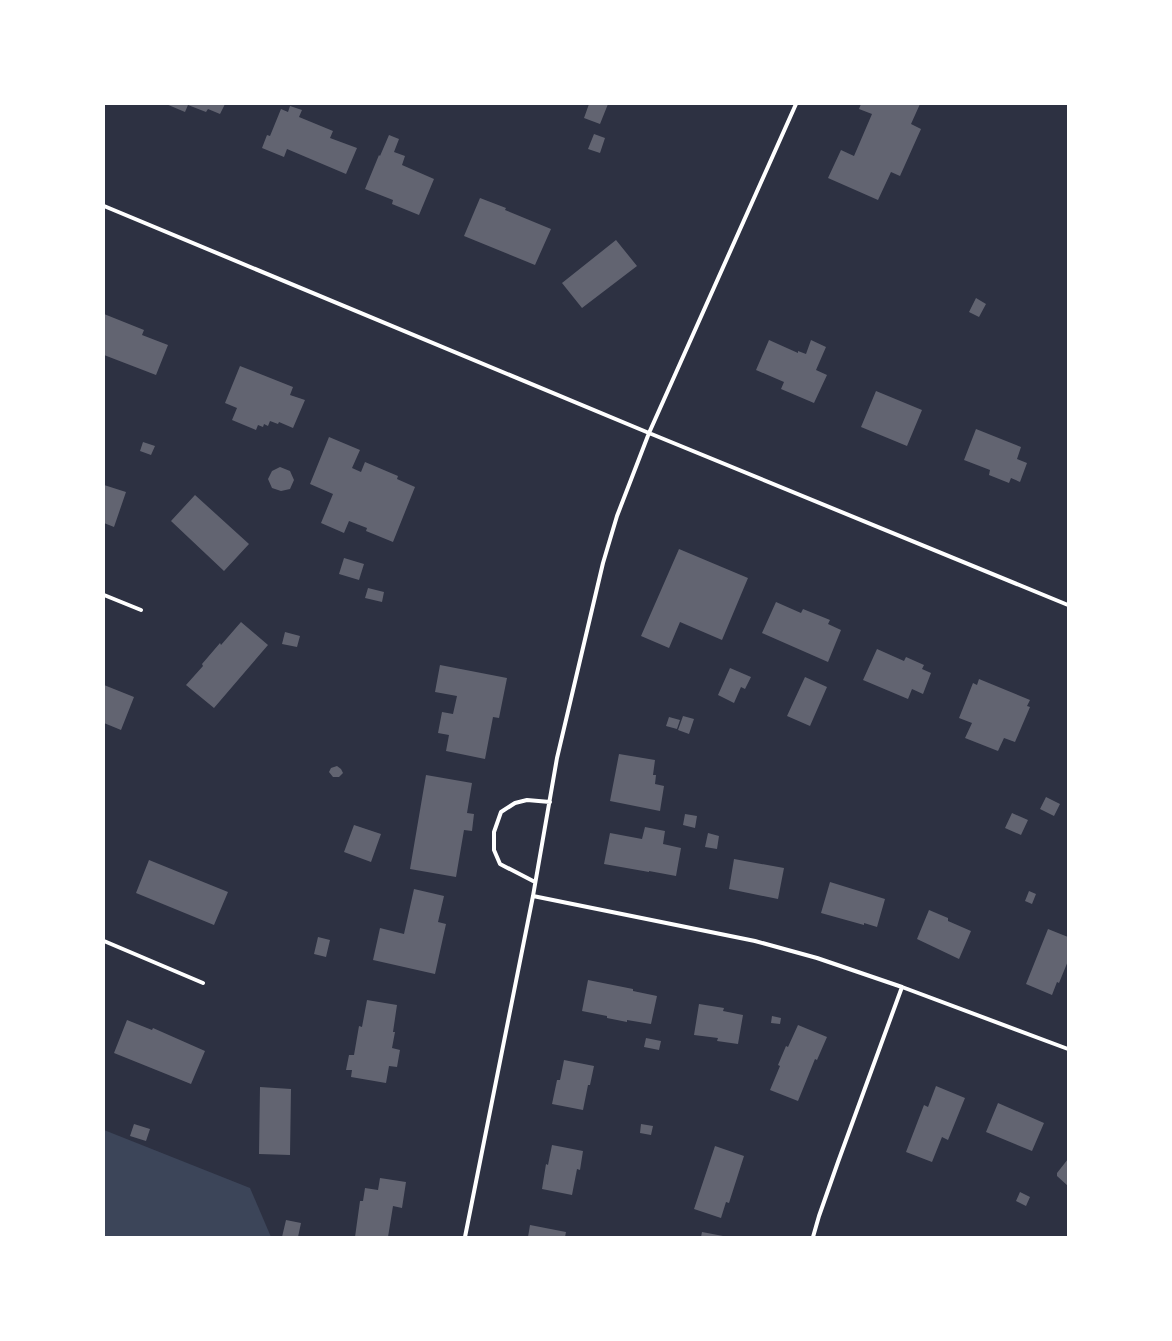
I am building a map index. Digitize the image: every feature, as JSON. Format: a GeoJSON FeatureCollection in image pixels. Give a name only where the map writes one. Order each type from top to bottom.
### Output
{"type":"FeatureCollection","features":[{"type":"Feature","properties":{"kind":"street"},"geometry":{"type":"LineString","coordinates":[[465,1237],[533,896],[558,758],[603,563],[617,516],[649,433],[796,104]]}},
{"type":"Feature","properties":{"kind":"street"},"geometry":{"type":"LineString","coordinates":[[104,206],[649,433],[1068,605]]}},
{"type":"Feature","properties":{"kind":"street"},"geometry":{"type":"LineString","coordinates":[[104,595],[141,610]]}},
{"type":"Feature","properties":{"kind":"street"},"geometry":{"type":"LineString","coordinates":[[535,882],[500,864],[494,850],[494,832],[501,812],[515,804],[527,800],[550,802]]}},
{"type":"Feature","properties":{"kind":"street"},"geometry":{"type":"LineString","coordinates":[[533,896],[755,942],[817,958],[902,987],[1068,1049]]}},
{"type":"Feature","properties":{"kind":"street"},"geometry":{"type":"LineString","coordinates":[[104,941],[203,983]]}},
{"type":"Feature","properties":{"kind":"street"},"geometry":{"type":"LineString","coordinates":[[813,1237],[838,1162],[902,987]]}},
{"type":"Feature","properties":{"kind":"shaded area"},"geometry":{"type":"Polygon","coordinates":[[[104,1130],[250,1188],[271,1237],[104,1237],[104,1130]]]}},
{"type":"Feature","properties":{"kind":"building"},"geometry":{"type":"Polygon","coordinates":[[[166,104],[225,104],[220,114],[208,109],[206,112],[188,105],[185,112],[166,104]]]}},
{"type":"Feature","properties":{"kind":"building"},"geometry":{"type":"Polygon","coordinates":[[[589,104],[608,104],[600,124],[584,118],[589,104]]]}},
{"type":"Feature","properties":{"kind":"building"},"geometry":{"type":"Polygon","coordinates":[[[861,104],[920,104],[911,124],[921,129],[900,176],[891,172],[878,200],[828,178],[841,150],[854,156],[872,114],[859,109],[861,104]]]}},
{"type":"Feature","properties":{"kind":"building"},"geometry":{"type":"Polygon","coordinates":[[[290,106],[302,110],[299,117],[333,131],[330,138],[357,148],[346,174],[287,149],[284,157],[262,148],[267,135],[270,136],[281,109],[288,112],[290,106]]]}},
{"type":"Feature","properties":{"kind":"building"},"geometry":{"type":"Polygon","coordinates":[[[594,134],[605,138],[600,153],[588,149],[594,134]]]}},
{"type":"Feature","properties":{"kind":"building"},"geometry":{"type":"Polygon","coordinates":[[[389,135],[399,139],[394,152],[405,156],[402,165],[434,179],[419,215],[392,204],[393,200],[365,189],[389,135]]]}},
{"type":"Feature","properties":{"kind":"building"},"geometry":{"type":"Polygon","coordinates":[[[480,198],[506,208],[505,210],[551,229],[535,265],[464,236],[480,198]]]}},
{"type":"Feature","properties":{"kind":"building"},"geometry":{"type":"Polygon","coordinates":[[[616,240],[637,266],[582,308],[562,283],[616,240]]]}},
{"type":"Feature","properties":{"kind":"building"},"geometry":{"type":"Polygon","coordinates":[[[976,298],[986,304],[979,317],[969,312],[976,298]]]}},
{"type":"Feature","properties":{"kind":"building"},"geometry":{"type":"Polygon","coordinates":[[[104,314],[144,330],[142,335],[168,345],[156,375],[104,355],[104,314]]]}},
{"type":"Feature","properties":{"kind":"building"},"geometry":{"type":"Polygon","coordinates":[[[769,340],[798,353],[798,351],[806,354],[811,340],[826,347],[816,370],[827,375],[814,403],[781,389],[784,382],[756,370],[769,340]]]}},
{"type":"Feature","properties":{"kind":"building"},"geometry":{"type":"Polygon","coordinates":[[[240,366],[293,387],[290,395],[305,400],[293,428],[279,422],[278,424],[270,421],[268,426],[264,424],[263,427],[258,425],[256,430],[232,420],[237,408],[225,403],[240,366]]]}},
{"type":"Feature","properties":{"kind":"building"},"geometry":{"type":"Polygon","coordinates":[[[876,391],[922,410],[907,446],[861,427],[876,391]]]}},
{"type":"Feature","properties":{"kind":"building"},"geometry":{"type":"Polygon","coordinates":[[[976,429],[1021,447],[1017,459],[1027,463],[1020,482],[1011,478],[1009,483],[989,475],[990,470],[964,460],[976,429]]]}},
{"type":"Feature","properties":{"kind":"building"},"geometry":{"type":"Polygon","coordinates":[[[329,437],[360,450],[352,468],[361,472],[365,462],[398,476],[397,479],[415,487],[393,542],[366,531],[367,528],[349,521],[344,533],[321,523],[333,494],[310,484],[329,437]]]}},
{"type":"Feature","properties":{"kind":"building"},"geometry":{"type":"Polygon","coordinates":[[[143,442],[155,446],[151,455],[140,451],[143,442]]]}},
{"type":"Feature","properties":{"kind":"building"},"geometry":{"type":"Polygon","coordinates":[[[280,467],[290,471],[294,480],[290,489],[281,491],[272,488],[268,479],[272,471],[280,467]]]}},
{"type":"Feature","properties":{"kind":"building"},"geometry":{"type":"Polygon","coordinates":[[[104,485],[126,492],[114,527],[104,523],[104,485]]]}},
{"type":"Feature","properties":{"kind":"building"},"geometry":{"type":"Polygon","coordinates":[[[195,495],[249,544],[224,571],[171,521],[195,495]]]}},
{"type":"Feature","properties":{"kind":"building"},"geometry":{"type":"Polygon","coordinates":[[[679,549],[748,578],[722,640],[680,622],[669,648],[641,636],[679,549]]]}},
{"type":"Feature","properties":{"kind":"building"},"geometry":{"type":"Polygon","coordinates":[[[344,558],[364,564],[359,580],[339,574],[344,558]]]}},
{"type":"Feature","properties":{"kind":"building"},"geometry":{"type":"Polygon","coordinates":[[[368,588],[384,592],[382,602],[365,598],[368,588]]]}},
{"type":"Feature","properties":{"kind":"building"},"geometry":{"type":"Polygon","coordinates":[[[776,602],[801,613],[803,609],[830,620],[828,624],[841,630],[828,662],[762,633],[776,602]]]}},
{"type":"Feature","properties":{"kind":"building"},"geometry":{"type":"Polygon","coordinates":[[[241,622],[268,645],[214,708],[186,685],[203,666],[202,664],[220,643],[221,645],[241,622]]]}},
{"type":"Feature","properties":{"kind":"building"},"geometry":{"type":"Polygon","coordinates":[[[285,632],[300,636],[297,647],[282,644],[285,632]]]}},
{"type":"Feature","properties":{"kind":"building"},"geometry":{"type":"Polygon","coordinates":[[[877,649],[904,661],[906,657],[924,665],[922,669],[931,673],[923,694],[912,689],[908,699],[863,680],[877,649]]]}},
{"type":"Feature","properties":{"kind":"building"},"geometry":{"type":"Polygon","coordinates":[[[440,665],[507,678],[499,718],[493,717],[485,759],[446,751],[449,735],[438,733],[442,712],[453,714],[457,696],[435,692],[440,665]]]}},
{"type":"Feature","properties":{"kind":"building"},"geometry":{"type":"Polygon","coordinates":[[[730,668],[751,677],[745,689],[741,687],[734,703],[718,695],[730,668]]]}},
{"type":"Feature","properties":{"kind":"building"},"geometry":{"type":"Polygon","coordinates":[[[805,677],[827,687],[810,726],[787,716],[805,677]]]}},
{"type":"Feature","properties":{"kind":"building"},"geometry":{"type":"Polygon","coordinates":[[[979,679],[1030,700],[1027,706],[1030,707],[1015,742],[1004,738],[998,751],[965,738],[972,723],[959,718],[973,683],[977,685],[979,679]]]}},
{"type":"Feature","properties":{"kind":"building"},"geometry":{"type":"Polygon","coordinates":[[[104,685],[134,697],[121,730],[104,723],[104,685]]]}},
{"type":"Feature","properties":{"kind":"building"},"geometry":{"type":"Polygon","coordinates":[[[683,716],[694,719],[689,734],[678,730],[683,716]]]}},
{"type":"Feature","properties":{"kind":"building"},"geometry":{"type":"Polygon","coordinates":[[[669,717],[680,720],[677,729],[666,726],[669,717]]]}},
{"type":"Feature","properties":{"kind":"building"},"geometry":{"type":"Polygon","coordinates":[[[619,754],[655,760],[653,775],[656,775],[655,784],[664,786],[660,811],[610,801],[619,754]]]}},
{"type":"Feature","properties":{"kind":"building"},"geometry":{"type":"Polygon","coordinates":[[[337,766],[343,773],[339,777],[333,777],[329,772],[331,768],[337,766]]]}},
{"type":"Feature","properties":{"kind":"building"},"geometry":{"type":"Polygon","coordinates":[[[426,775],[472,783],[467,813],[474,814],[472,831],[464,830],[456,877],[410,869],[426,775]]]}},
{"type":"Feature","properties":{"kind":"building"},"geometry":{"type":"Polygon","coordinates":[[[1046,797],[1060,804],[1054,816],[1040,809],[1046,797]]]}},
{"type":"Feature","properties":{"kind":"building"},"geometry":{"type":"Polygon","coordinates":[[[1012,813],[1028,820],[1021,835],[1005,828],[1012,813]]]}},
{"type":"Feature","properties":{"kind":"building"},"geometry":{"type":"Polygon","coordinates":[[[685,814],[697,816],[695,828],[683,825],[685,814]]]}},
{"type":"Feature","properties":{"kind":"building"},"geometry":{"type":"Polygon","coordinates":[[[354,825],[381,834],[371,862],[344,852],[354,825]]]}},
{"type":"Feature","properties":{"kind":"building"},"geometry":{"type":"Polygon","coordinates":[[[645,827],[665,831],[663,844],[681,848],[676,876],[604,864],[610,833],[642,839],[645,827]]]}},
{"type":"Feature","properties":{"kind":"building"},"geometry":{"type":"Polygon","coordinates":[[[708,833],[719,836],[717,849],[705,847],[708,833]]]}},
{"type":"Feature","properties":{"kind":"building"},"geometry":{"type":"Polygon","coordinates":[[[734,859],[784,868],[778,899],[729,889],[734,859]]]}},
{"type":"Feature","properties":{"kind":"building"},"geometry":{"type":"Polygon","coordinates":[[[149,860],[228,892],[214,925],[136,893],[149,860]]]}},
{"type":"Feature","properties":{"kind":"building"},"geometry":{"type":"Polygon","coordinates":[[[830,882],[885,899],[877,927],[864,923],[864,925],[821,913],[830,882]]]}},
{"type":"Feature","properties":{"kind":"building"},"geometry":{"type":"Polygon","coordinates":[[[414,889],[444,896],[438,922],[446,924],[435,974],[373,960],[380,928],[404,934],[414,889]]]}},
{"type":"Feature","properties":{"kind":"building"},"geometry":{"type":"Polygon","coordinates":[[[1029,891],[1036,894],[1032,904],[1025,901],[1029,891]]]}},
{"type":"Feature","properties":{"kind":"building"},"geometry":{"type":"Polygon","coordinates":[[[929,910],[948,918],[948,921],[971,931],[959,959],[917,939],[929,910]]]}},
{"type":"Feature","properties":{"kind":"building"},"geometry":{"type":"Polygon","coordinates":[[[1048,929],[1068,937],[1068,961],[1059,983],[1057,982],[1052,995],[1026,984],[1048,929]]]}},
{"type":"Feature","properties":{"kind":"building"},"geometry":{"type":"Polygon","coordinates":[[[318,937],[330,940],[326,957],[314,954],[318,937]]]}},
{"type":"Feature","properties":{"kind":"building"},"geometry":{"type":"Polygon","coordinates":[[[588,980],[633,989],[633,991],[657,996],[651,1024],[627,1020],[627,1022],[582,1011],[588,980]]]}},
{"type":"Feature","properties":{"kind":"building"},"geometry":{"type":"Polygon","coordinates":[[[367,1000],[397,1005],[392,1048],[400,1050],[397,1067],[389,1066],[386,1083],[351,1077],[352,1070],[346,1070],[349,1055],[354,1055],[359,1026],[362,1027],[367,1000]]]}},
{"type":"Feature","properties":{"kind":"building"},"geometry":{"type":"Polygon","coordinates":[[[699,1004],[724,1008],[723,1011],[743,1015],[738,1044],[717,1041],[718,1038],[694,1035],[699,1004]]]}},
{"type":"Feature","properties":{"kind":"building"},"geometry":{"type":"Polygon","coordinates":[[[772,1016],[781,1018],[780,1024],[771,1023],[772,1016]]]}},
{"type":"Feature","properties":{"kind":"building"},"geometry":{"type":"Polygon","coordinates":[[[127,1020],[152,1030],[153,1028],[205,1051],[191,1084],[114,1053],[127,1020]]]}},
{"type":"Feature","properties":{"kind":"building"},"geometry":{"type":"Polygon","coordinates":[[[798,1025],[827,1037],[817,1060],[815,1059],[798,1101],[770,1090],[786,1046],[788,1047],[798,1025]]]}},
{"type":"Feature","properties":{"kind":"building"},"geometry":{"type":"Polygon","coordinates":[[[646,1038],[661,1041],[659,1050],[644,1047],[646,1038]]]}},
{"type":"Feature","properties":{"kind":"building"},"geometry":{"type":"Polygon","coordinates":[[[564,1060],[594,1066],[590,1085],[588,1085],[583,1110],[552,1104],[557,1080],[560,1080],[564,1060]]]}},
{"type":"Feature","properties":{"kind":"building"},"geometry":{"type":"Polygon","coordinates":[[[936,1086],[965,1098],[948,1140],[942,1137],[932,1162],[906,1152],[924,1105],[928,1107],[936,1086]]]}},
{"type":"Feature","properties":{"kind":"building"},"geometry":{"type":"Polygon","coordinates":[[[260,1087],[291,1089],[290,1155],[259,1154],[260,1087]]]}},
{"type":"Feature","properties":{"kind":"building"},"geometry":{"type":"Polygon","coordinates":[[[998,1103],[1044,1123],[1032,1151],[986,1132],[998,1103]]]}},
{"type":"Feature","properties":{"kind":"building"},"geometry":{"type":"Polygon","coordinates":[[[134,1124],[150,1129],[146,1141],[130,1136],[134,1124]]]}},
{"type":"Feature","properties":{"kind":"building"},"geometry":{"type":"Polygon","coordinates":[[[641,1124],[653,1126],[651,1135],[640,1133],[641,1124]]]}},
{"type":"Feature","properties":{"kind":"building"},"geometry":{"type":"Polygon","coordinates":[[[552,1145],[583,1151],[580,1170],[577,1169],[572,1195],[542,1189],[546,1164],[548,1165],[552,1145]]]}},
{"type":"Feature","properties":{"kind":"building"},"geometry":{"type":"Polygon","coordinates":[[[715,1146],[744,1156],[729,1203],[726,1202],[721,1218],[694,1209],[715,1146]]]}},
{"type":"Feature","properties":{"kind":"building"},"geometry":{"type":"Polygon","coordinates":[[[1068,1159],[1068,1186],[1057,1176],[1057,1173],[1068,1159]]]}},
{"type":"Feature","properties":{"kind":"building"},"geometry":{"type":"Polygon","coordinates":[[[380,1178],[406,1182],[402,1208],[393,1206],[388,1237],[355,1237],[360,1201],[363,1201],[365,1188],[378,1190],[380,1178]]]}},
{"type":"Feature","properties":{"kind":"building"},"geometry":{"type":"Polygon","coordinates":[[[1020,1192],[1030,1197],[1026,1206],[1016,1201],[1020,1192]]]}},
{"type":"Feature","properties":{"kind":"building"},"geometry":{"type":"Polygon","coordinates":[[[286,1220],[301,1223],[298,1237],[282,1237],[286,1220]]]}},
{"type":"Feature","properties":{"kind":"building"},"geometry":{"type":"Polygon","coordinates":[[[530,1225],[566,1232],[565,1237],[528,1237],[530,1225]]]}},
{"type":"Feature","properties":{"kind":"building"},"geometry":{"type":"Polygon","coordinates":[[[702,1232],[723,1236],[723,1237],[701,1237],[702,1232]]]}}]}
